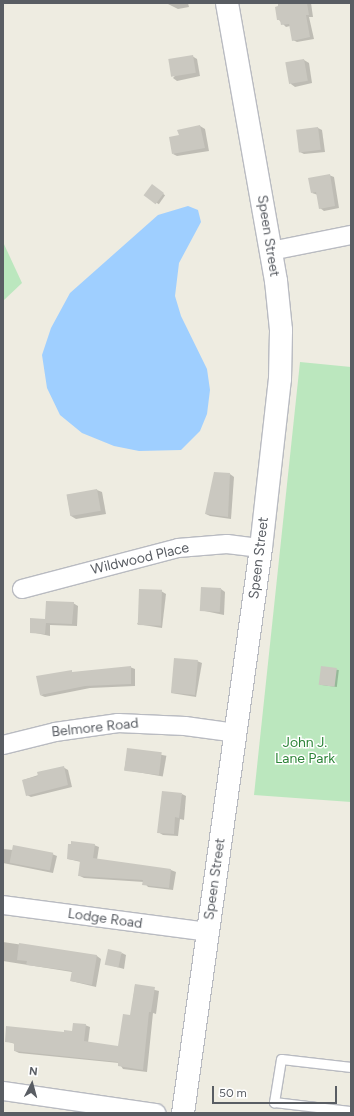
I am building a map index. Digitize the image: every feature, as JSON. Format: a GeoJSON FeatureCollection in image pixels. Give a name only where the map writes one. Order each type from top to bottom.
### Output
{"type":"FeatureCollection","features":[{"type":"Feature","properties":{"kind":"street","name":"Speen Street"},"geometry":{"type":"LineString","coordinates":[[183,1113],[261,548],[280,367],[280,311],[272,251],[228,3]]}},
{"type":"Feature","properties":{"kind":"street"},"geometry":{"type":"LineString","coordinates":[[272,251],[351,235]]}},
{"type":"Feature","properties":{"kind":"street","name":"Wildwood Place"},"geometry":{"type":"LineString","coordinates":[[22,589],[178,548],[227,544],[261,548]]}},
{"type":"Feature","properties":{"kind":"street","name":"Belmore Road"},"geometry":{"type":"LineString","coordinates":[[3,745],[55,732],[118,723],[185,726],[236,733]]}},
{"type":"Feature","properties":{"kind":"street","name":"Lodge Road"},"geometry":{"type":"LineString","coordinates":[[3,905],[208,932]]}},
{"type":"Feature","properties":{"kind":"street"},"geometry":{"type":"LineString","coordinates":[[3,1091],[156,1113]]}},
{"type":"Feature","properties":{"kind":"lane"},"geometry":{"type":"LineString","coordinates":[[351,1067],[281,1059],[274,1102],[303,1109],[351,1111]]}},
{"type":"Feature","properties":{"kind":"green space"},"geometry":{"type":"Polygon","coordinates":[[[3,242],[22,283],[3,301],[3,242]]]}},
{"type":"Feature","properties":{"kind":"green space","name":"John J. Lane Park"},"geometry":{"type":"Polygon","coordinates":[[[300,362],[351,367],[351,802],[254,795],[300,362]]]}},
{"type":"Feature","properties":{"kind":"water"},"geometry":{"type":"Polygon","coordinates":[[[188,206],[198,210],[201,222],[179,263],[175,296],[181,316],[207,369],[210,390],[207,414],[200,431],[181,450],[139,451],[114,446],[82,433],[60,415],[47,388],[42,355],[51,328],[70,293],[158,215],[188,206]]]}},
{"type":"Feature","properties":{"kind":"building"},"geometry":{"type":"Polygon","coordinates":[[[278,3],[307,3],[309,15],[306,15],[310,37],[292,41],[289,24],[281,25],[280,20],[277,20],[275,7],[278,6],[278,3]]]}},
{"type":"Feature","properties":{"kind":"building"},"geometry":{"type":"Polygon","coordinates":[[[193,55],[196,73],[171,77],[168,59],[193,55]]]}},
{"type":"Feature","properties":{"kind":"building"},"geometry":{"type":"Polygon","coordinates":[[[304,59],[308,81],[289,84],[285,62],[304,59]]]}},
{"type":"Feature","properties":{"kind":"building"},"geometry":{"type":"Polygon","coordinates":[[[200,125],[205,148],[172,154],[169,137],[179,135],[177,130],[200,125]]]}},
{"type":"Feature","properties":{"kind":"building"},"geometry":{"type":"Polygon","coordinates":[[[318,127],[321,150],[299,153],[296,130],[318,127]]]}},
{"type":"Feature","properties":{"kind":"building"},"geometry":{"type":"Polygon","coordinates":[[[330,174],[335,206],[319,209],[316,192],[311,193],[308,178],[330,174]]]}},
{"type":"Feature","properties":{"kind":"building"},"geometry":{"type":"Polygon","coordinates":[[[152,184],[164,193],[156,204],[144,195],[152,184]]]}},
{"type":"Feature","properties":{"kind":"building"},"geometry":{"type":"Polygon","coordinates":[[[214,472],[230,473],[228,517],[205,514],[214,472]]]}},
{"type":"Feature","properties":{"kind":"building"},"geometry":{"type":"Polygon","coordinates":[[[97,489],[101,511],[70,516],[66,494],[97,489]]]}},
{"type":"Feature","properties":{"kind":"building"},"geometry":{"type":"Polygon","coordinates":[[[201,587],[221,588],[220,612],[200,611],[201,587]]]}},
{"type":"Feature","properties":{"kind":"building"},"geometry":{"type":"Polygon","coordinates":[[[139,589],[162,590],[161,626],[138,625],[139,589]]]}},
{"type":"Feature","properties":{"kind":"building"},"geometry":{"type":"Polygon","coordinates":[[[46,601],[74,602],[72,624],[46,623],[45,634],[30,633],[30,618],[45,619],[46,601]]]}},
{"type":"Feature","properties":{"kind":"building"},"geometry":{"type":"Polygon","coordinates":[[[174,658],[198,660],[195,695],[171,693],[174,658]]]}},
{"type":"Feature","properties":{"kind":"building"},"geometry":{"type":"Polygon","coordinates":[[[131,666],[131,684],[85,686],[40,695],[36,676],[72,670],[72,672],[131,666]]]}},
{"type":"Feature","properties":{"kind":"building"},"geometry":{"type":"Polygon","coordinates":[[[321,666],[337,668],[335,687],[319,685],[321,666]]]}},
{"type":"Feature","properties":{"kind":"building"},"geometry":{"type":"Polygon","coordinates":[[[127,748],[162,752],[159,775],[124,771],[127,748]]]}},
{"type":"Feature","properties":{"kind":"building"},"geometry":{"type":"Polygon","coordinates":[[[64,766],[68,785],[26,796],[22,780],[38,776],[37,772],[64,766]]]}},
{"type":"Feature","properties":{"kind":"building"},"geometry":{"type":"Polygon","coordinates":[[[162,791],[182,793],[179,818],[175,817],[174,834],[157,833],[162,791]]]}},
{"type":"Feature","properties":{"kind":"building"},"geometry":{"type":"Polygon","coordinates":[[[71,841],[95,844],[93,858],[171,869],[169,888],[142,885],[143,880],[78,876],[80,861],[67,859],[68,844],[71,844],[71,841]]]}},
{"type":"Feature","properties":{"kind":"building"},"geometry":{"type":"Polygon","coordinates":[[[13,845],[53,853],[50,870],[10,863],[13,845]]]}},
{"type":"Feature","properties":{"kind":"building"},"geometry":{"type":"Polygon","coordinates":[[[19,943],[97,955],[92,985],[70,981],[72,971],[26,965],[27,961],[17,960],[19,943]]]}},
{"type":"Feature","properties":{"kind":"building"},"geometry":{"type":"Polygon","coordinates":[[[108,949],[122,952],[118,968],[105,965],[108,949]]]}},
{"type":"Feature","properties":{"kind":"building"},"geometry":{"type":"Polygon","coordinates":[[[135,984],[155,987],[151,1012],[149,1012],[143,1070],[118,1066],[118,1062],[14,1051],[14,1043],[5,1042],[6,1026],[64,1032],[64,1030],[72,1031],[73,1023],[86,1024],[84,1041],[118,1046],[123,1014],[130,1015],[135,984]]]}}]}
